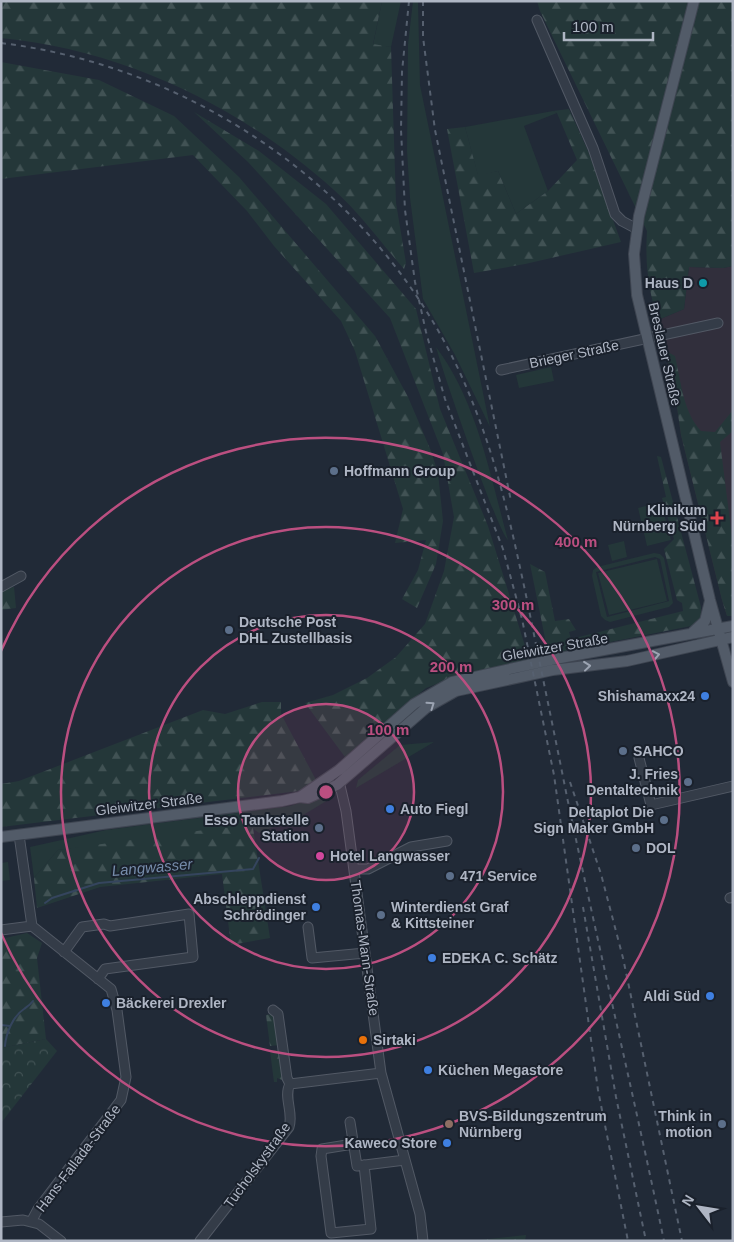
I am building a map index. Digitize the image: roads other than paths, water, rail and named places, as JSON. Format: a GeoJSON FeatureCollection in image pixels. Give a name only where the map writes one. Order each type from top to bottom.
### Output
{"type":"FeatureCollection","features":[{"type":"Feature","properties":{"kind":"main road","name":"Breslauer Straße"},"geometry":{"type":"LineString","coordinates":[[694,1],[636,229],[634,278],[710,600],[720,629],[733,682]]}},
{"type":"Feature","properties":{"kind":"main road"},"geometry":{"type":"LineString","coordinates":[[689,635],[705,621],[710,600]]}},
{"type":"Feature","properties":{"kind":"main road","name":"Gleiwitzer Straße"},"geometry":{"type":"LineString","coordinates":[[300,797],[336,772],[410,707],[432,692],[452,682],[555,659],[733,626]]}},
{"type":"Feature","properties":{"kind":"main road","name":"Gleiwitzer Straße"},"geometry":{"type":"LineString","coordinates":[[1,837],[312,796],[341,782],[426,708],[456,691],[544,672],[621,662],[722,641],[733,637]]}},
{"type":"Feature","properties":{"kind":"street"},"geometry":{"type":"LineString","coordinates":[[537,20],[593,148],[615,214],[622,221],[636,229]]}},
{"type":"Feature","properties":{"kind":"street","name":"Brieger Straße"},"geometry":{"type":"LineString","coordinates":[[501,370],[718,323]]}},
{"type":"Feature","properties":{"kind":"street"},"geometry":{"type":"LineString","coordinates":[[1,587],[21,576]]}},
{"type":"Feature","properties":{"kind":"street"},"geometry":{"type":"LineString","coordinates":[[639,758],[651,805],[733,786]]}},
{"type":"Feature","properties":{"kind":"street","name":"Thomas-Mann-Straße"},"geometry":{"type":"LineString","coordinates":[[336,772],[341,782],[381,1073],[420,1214],[423,1241]]}},
{"type":"Feature","properties":{"kind":"street"},"geometry":{"type":"LineString","coordinates":[[1,930],[32,926],[19,835]]}},
{"type":"Feature","properties":{"kind":"street"},"geometry":{"type":"LineString","coordinates":[[354,869],[368,869],[411,847],[448,841]]}},
{"type":"Feature","properties":{"kind":"street"},"geometry":{"type":"LineString","coordinates":[[64,952],[82,927],[104,924],[110,926],[189,914],[192,957],[105,969],[98,979]]}},
{"type":"Feature","properties":{"kind":"street","name":"Hans-Fallada-Straße"},"geometry":{"type":"LineString","coordinates":[[31,1222],[38,1209],[117,1106],[125,1088],[126,1077],[115,998],[111,989],[32,926]]}},
{"type":"Feature","properties":{"kind":"street"},"geometry":{"type":"LineString","coordinates":[[308,927],[312,958],[365,953]]}},
{"type":"Feature","properties":{"kind":"street","name":"Tucholskystraße"},"geometry":{"type":"LineString","coordinates":[[200,1241],[289,1127],[291,1116],[288,1091],[290,1084],[287,1078],[278,1014],[273,1010]]}},
{"type":"Feature","properties":{"kind":"street"},"geometry":{"type":"LineString","coordinates":[[290,1084],[381,1073]]}},
{"type":"Feature","properties":{"kind":"street"},"geometry":{"type":"LineString","coordinates":[[350,1122],[357,1166],[405,1160]]}},
{"type":"Feature","properties":{"kind":"street"},"geometry":{"type":"LineString","coordinates":[[353,1144],[322,1148],[321,1156],[331,1232],[371,1229],[364,1165]]}},
{"type":"Feature","properties":{"kind":"street","name":"Hans-Fallada-Straße"},"geometry":{"type":"LineString","coordinates":[[1,1222],[23,1220],[39,1224],[61,1241]]}},
{"type":"Feature","properties":{"kind":"waterway","name":"Langwasser"},"geometry":{"type":"LineString","coordinates":[[45,903],[52,898],[99,883],[253,869],[259,858]]}},
{"type":"Feature","properties":{"kind":"waterway","name":"Langwasser"},"geometry":{"type":"LineString","coordinates":[[5,1046],[13,1020],[33,1001]]}},
{"type":"Feature","properties":{"kind":"waterway","name":"Langwasser"},"geometry":{"type":"LineString","coordinates":[[1,1025],[10,1026]]}},
{"type":"Feature","properties":{"kind":"railway"},"geometry":{"type":"LineString","coordinates":[[409,1],[402,72],[401,130],[405,210],[415,282],[426,332],[445,399],[503,549],[522,619],[554,775],[598,1090],[628,1241]]}},
{"type":"Feature","properties":{"kind":"railway"},"geometry":{"type":"LineString","coordinates":[[423,1],[423,37],[435,130],[511,501]]}},
{"type":"Feature","properties":{"kind":"railway"},"geometry":{"type":"LineString","coordinates":[[1,43],[78,58],[152,83],[222,117],[287,160],[346,211],[397,269],[440,335],[483,429],[511,526],[567,797],[664,1241]]}},
{"type":"Feature","properties":{"kind":"railway"},"geometry":{"type":"LineString","coordinates":[[570,782],[601,874],[623,958],[682,1241]]}},
{"type":"Feature","properties":{"kind":"railway"},"geometry":{"type":"LineString","coordinates":[[583,907],[616,1097],[646,1241]]}},
{"type":"Feature","properties":{"kind":"place","name":"Haus D"},"geometry":{"type":"Point","coordinates":[703,283]}},
{"type":"Feature","properties":{"kind":"place","name":"Hoffmann Group"},"geometry":{"type":"Point","coordinates":[334,471]}},
{"type":"Feature","properties":{"kind":"place","name":"Klinikum Nürnberg Süd"},"geometry":{"type":"Point","coordinates":[717,518]}},
{"type":"Feature","properties":{"kind":"place","name":"Deutsche Post DHL Zustellbasis"},"geometry":{"type":"Point","coordinates":[229,630]}},
{"type":"Feature","properties":{"kind":"place","name":"Shishamaxx24"},"geometry":{"type":"Point","coordinates":[705,696]}},
{"type":"Feature","properties":{"kind":"place","name":"SAHCO"},"geometry":{"type":"Point","coordinates":[623,751]}},
{"type":"Feature","properties":{"kind":"place","name":"J. Fries Dentaltechnik"},"geometry":{"type":"Point","coordinates":[688,782]}},
{"type":"Feature","properties":{"kind":"place","name":"Auto Fiegl"},"geometry":{"type":"Point","coordinates":[390,809]}},
{"type":"Feature","properties":{"kind":"place","name":"Deltaplot Die Sign Maker GmbH"},"geometry":{"type":"Point","coordinates":[664,820]}},
{"type":"Feature","properties":{"kind":"place","name":"Esso Tankstelle Station"},"geometry":{"type":"Point","coordinates":[319,828]}},
{"type":"Feature","properties":{"kind":"place","name":"DOL"},"geometry":{"type":"Point","coordinates":[636,848]}},
{"type":"Feature","properties":{"kind":"place","name":"Hotel Langwasser"},"geometry":{"type":"Point","coordinates":[320,856]}},
{"type":"Feature","properties":{"kind":"place","name":"471 Service"},"geometry":{"type":"Point","coordinates":[450,876]}},
{"type":"Feature","properties":{"kind":"place","name":"Abschleppdienst Schrödinger"},"geometry":{"type":"Point","coordinates":[316,907]}},
{"type":"Feature","properties":{"kind":"place","name":"Winterdienst Graf & Kittsteiner"},"geometry":{"type":"Point","coordinates":[381,915]}},
{"type":"Feature","properties":{"kind":"place","name":"EDEKA C. Schätz"},"geometry":{"type":"Point","coordinates":[432,958]}},
{"type":"Feature","properties":{"kind":"place","name":"Aldi Süd"},"geometry":{"type":"Point","coordinates":[710,996]}},
{"type":"Feature","properties":{"kind":"place","name":"Bäckerei Drexler"},"geometry":{"type":"Point","coordinates":[106,1003]}},
{"type":"Feature","properties":{"kind":"place","name":"Sirtaki"},"geometry":{"type":"Point","coordinates":[363,1040]}},
{"type":"Feature","properties":{"kind":"place","name":"Küchen Megastore"},"geometry":{"type":"Point","coordinates":[428,1070]}},
{"type":"Feature","properties":{"kind":"place","name":"BVS-Bildungszentrum Nürnberg"},"geometry":{"type":"Point","coordinates":[449,1124]}},
{"type":"Feature","properties":{"kind":"place","name":"Think in motion"},"geometry":{"type":"Point","coordinates":[722,1124]}},
{"type":"Feature","properties":{"kind":"place","name":"Kaweco Store"},"geometry":{"type":"Point","coordinates":[447,1143]}}]}
